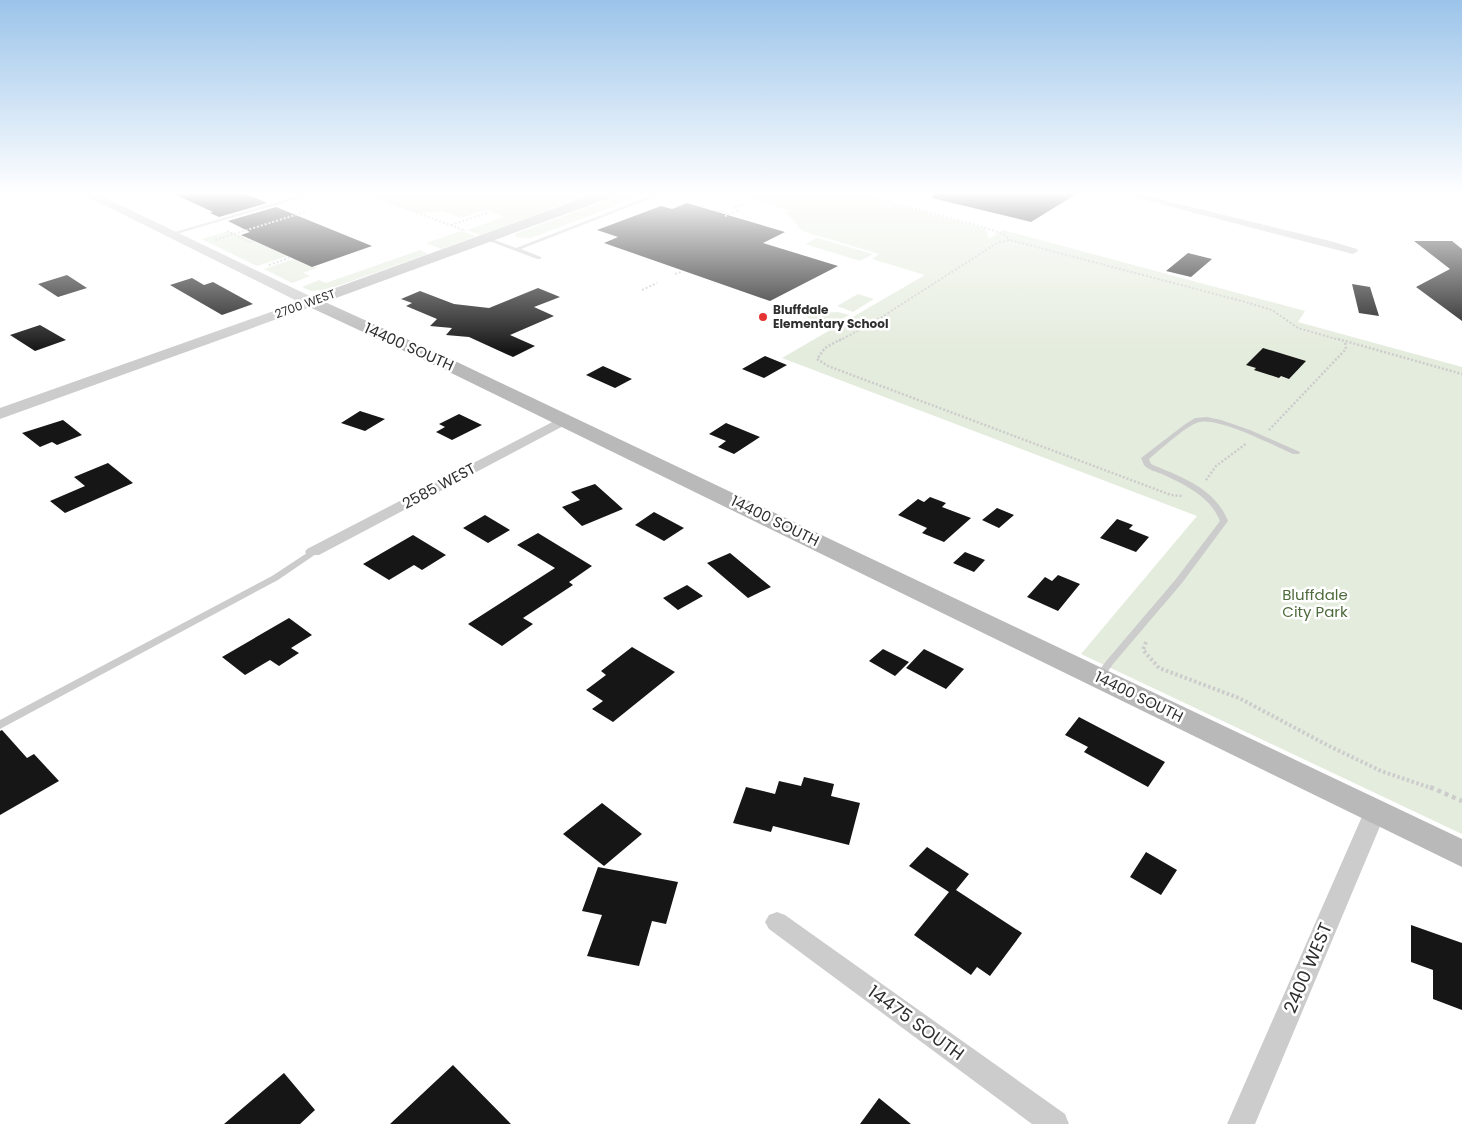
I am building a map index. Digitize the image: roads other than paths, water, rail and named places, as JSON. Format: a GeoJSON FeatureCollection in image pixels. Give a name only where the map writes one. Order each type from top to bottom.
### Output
{"type":"FeatureCollection","features":[{"type":"Feature","properties":{"kind":"main road","name":"2700 WEST"},"geometry":{"type":"LineString","coordinates":[[311,302],[469,245]]}},
{"type":"Feature","properties":{"kind":"main road","name":"14400 SOUTH"},"geometry":{"type":"LineString","coordinates":[[311,302],[564,420],[1462,854]]}},
{"type":"Feature","properties":{"kind":"street","name":"14400 SOUTH"},"geometry":{"type":"LineString","coordinates":[[195,245],[311,302]]}},
{"type":"Feature","properties":{"kind":"street"},"geometry":{"type":"LineString","coordinates":[[1336,245],[1353,251]]}},
{"type":"Feature","properties":{"kind":"street","name":"2700 WEST"},"geometry":{"type":"LineString","coordinates":[[0,414],[311,302]]}},
{"type":"Feature","properties":{"kind":"street","name":"2585 WEST"},"geometry":{"type":"LineString","coordinates":[[313,552],[564,420]]}},
{"type":"Feature","properties":{"kind":"street","name":"2400 WEST"},"geometry":{"type":"LineString","coordinates":[[1241,1124],[1375,812]]}},
{"type":"Feature","properties":{"kind":"street","name":"14475 SOUTH"},"geometry":{"type":"LineString","coordinates":[[776,922],[1055,1124]]}},
{"type":"Feature","properties":{"kind":"lane"},"geometry":{"type":"LineString","coordinates":[[506,245],[539,258]]}},
{"type":"Feature","properties":{"kind":"lane"},"geometry":{"type":"LineString","coordinates":[[517,249],[526,245]]}},
{"type":"Feature","properties":{"kind":"lane"},"geometry":{"type":"LineString","coordinates":[[1099,678],[1110,662],[1179,581],[1224,520],[1222,510],[1207,495],[1148,465],[1145,458],[1196,420],[1207,419],[1258,436],[1296,452]]}},
{"type":"Feature","properties":{"kind":"lane"},"geometry":{"type":"LineString","coordinates":[[0,725],[274,578],[313,552]]}},
{"type":"Feature","properties":{"kind":"place","name":"Bluffdale Elementary School"},"geometry":{"type":"Point","coordinates":[763,317]}},
{"type":"Feature","properties":{"kind":"park label","name":"Bluffdale City Park"},"geometry":{"type":"Point","coordinates":[1315,604]}}]}
